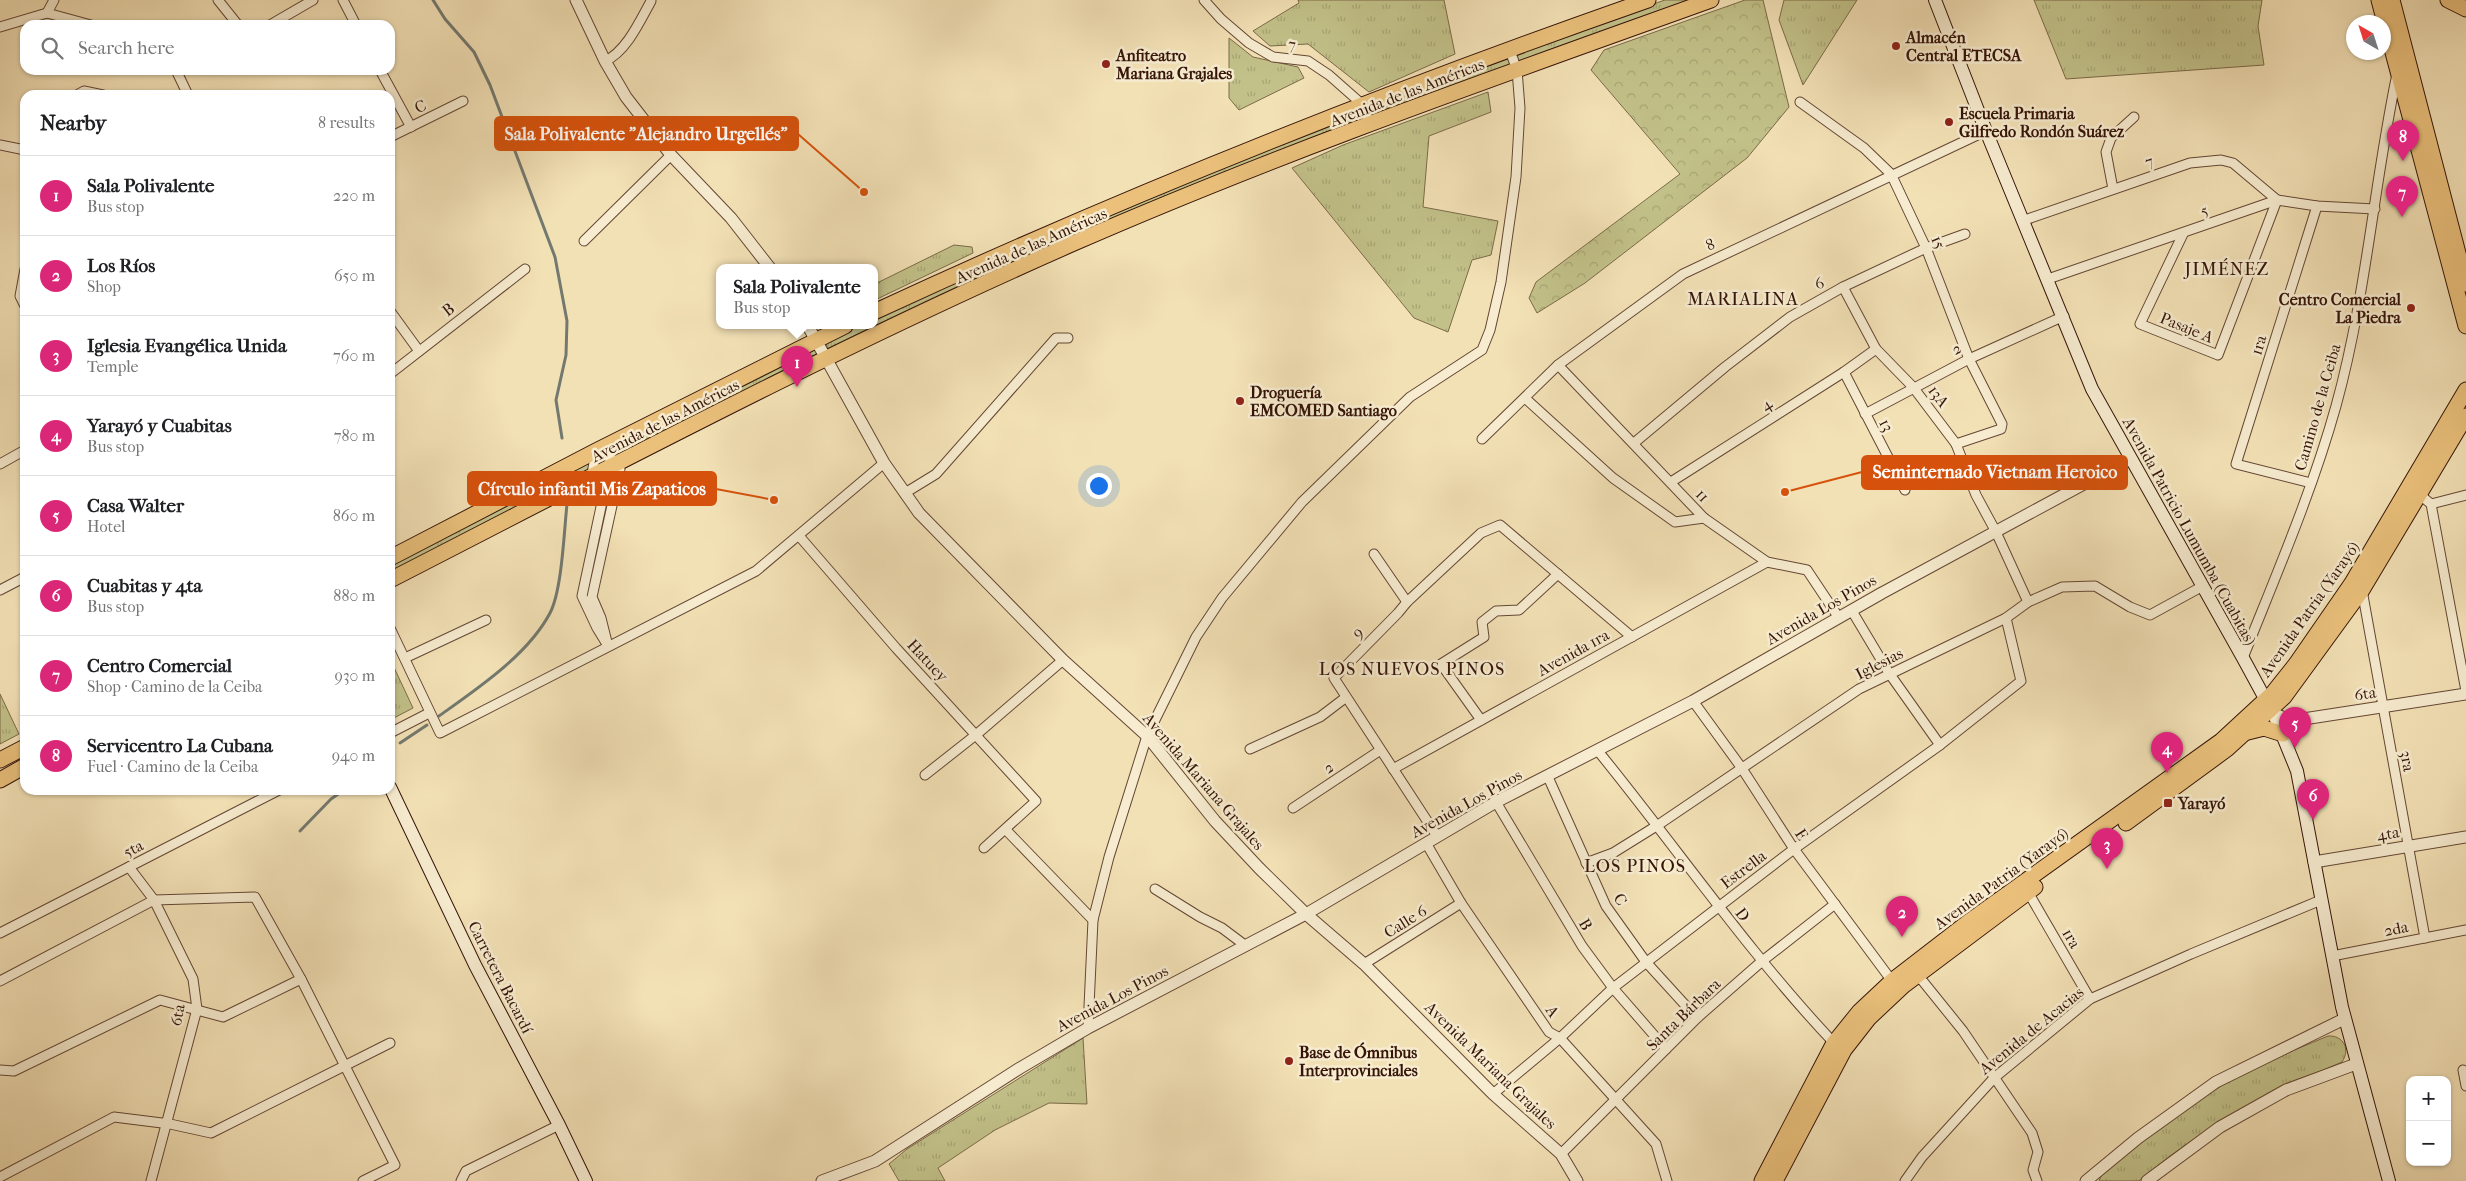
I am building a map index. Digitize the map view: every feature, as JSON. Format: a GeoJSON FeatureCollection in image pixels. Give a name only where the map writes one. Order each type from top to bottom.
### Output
{"type":"FeatureCollection","features":[{"type":"Feature","properties":{"kind":"main road","name":"Avenida de las Américas"},"geometry":{"type":"LineString","coordinates":[[878,310],[1067,224],[1509,48],[1627,3],[1645,0]]}},
{"type":"Feature","properties":{"kind":"main road","name":"Avenida de las Américas"},"geometry":{"type":"LineString","coordinates":[[395,577],[826,358],[1074,243],[1370,124],[1711,0]]}},
{"type":"Feature","properties":{"kind":"main road","name":"Avenida Patricio Lumumba (Cuabitas)"},"geometry":{"type":"LineString","coordinates":[[1935,0],[2022,221],[2064,316],[2092,389],[2243,658],[2282,734],[2297,771],[2344,1019],[2388,1181]]}},
{"type":"Feature","properties":{"kind":"main road"},"geometry":{"type":"LineString","coordinates":[[2448,0],[2466,9]]}},
{"type":"Feature","properties":{"kind":"main road"},"geometry":{"type":"LineString","coordinates":[[2389,1],[2398,67],[2466,326]]}},
{"type":"Feature","properties":{"kind":"main road"},"geometry":{"type":"LineString","coordinates":[[2389,1],[2465,280]]}},
{"type":"Feature","properties":{"kind":"main road","name":"Avenida de las Américas"},"geometry":{"type":"LineString","coordinates":[[395,555],[596,451],[839,329]]}},
{"type":"Feature","properties":{"kind":"main road","name":"Avenida Patria (Yarayó)"},"geometry":{"type":"LineString","coordinates":[[1775,1181],[1844,1050],[1869,1018],[1974,924],[2028,892],[2174,789],[2247,732],[2268,706],[2352,583],[2466,390]]}},
{"type":"Feature","properties":{"kind":"main road","name":"Avenida Patria (Yarayó)"},"geometry":{"type":"LineString","coordinates":[[1762,1181],[1834,1043],[1859,1012],[1892,981],[1974,924],[2268,706],[2306,670],[2425,499],[2466,416]]}},
{"type":"Feature","properties":{"kind":"main road"},"geometry":{"type":"LineString","coordinates":[[2247,732],[2264,728],[2282,734]]}},
{"type":"Feature","properties":{"kind":"main road"},"geometry":{"type":"LineString","coordinates":[[0,760],[20,750]]}},
{"type":"Feature","properties":{"kind":"main road"},"geometry":{"type":"LineString","coordinates":[[0,780],[20,769]]}},
{"type":"Feature","properties":{"kind":"main road","name":"Carretera Bacardí"},"geometry":{"type":"LineString","coordinates":[[394,795],[475,966],[559,1125],[586,1181]]}},
{"type":"Feature","properties":{"kind":"street"},"geometry":{"type":"LineString","coordinates":[[47,13],[54,0]]}},
{"type":"Feature","properties":{"kind":"street"},"geometry":{"type":"LineString","coordinates":[[218,0],[234,20]]}},
{"type":"Feature","properties":{"kind":"street"},"geometry":{"type":"LineString","coordinates":[[279,20],[313,0]]}},
{"type":"Feature","properties":{"kind":"street"},"geometry":{"type":"LineString","coordinates":[[343,0],[353,20]]}},
{"type":"Feature","properties":{"kind":"street"},"geometry":{"type":"LineString","coordinates":[[576,0],[605,61],[626,97],[671,155],[731,218],[767,264]]}},
{"type":"Feature","properties":{"kind":"street","name":"7"},"geometry":{"type":"LineString","coordinates":[[1204,0],[1221,19],[1249,43],[1273,57],[1308,61],[1329,75],[1363,105],[1370,124]]}},
{"type":"Feature","properties":{"kind":"street"},"geometry":{"type":"LineString","coordinates":[[605,61],[614,57],[635,28],[651,1]]}},
{"type":"Feature","properties":{"kind":"street"},"geometry":{"type":"LineString","coordinates":[[24,20],[47,13],[73,20]]}},
{"type":"Feature","properties":{"kind":"street"},"geometry":{"type":"LineString","coordinates":[[0,27],[20,21]]}},
{"type":"Feature","properties":{"kind":"street"},"geometry":{"type":"LineString","coordinates":[[1088,1028],[1093,920],[1109,857],[1147,736],[1196,637],[1222,598],[1302,502],[1410,397],[1482,350],[1490,330],[1501,282],[1516,176],[1520,108],[1517,70],[1509,48]]}},
{"type":"Feature","properties":{"kind":"street","name":"Camino de la Ceiba"},"geometry":{"type":"LineString","coordinates":[[2243,658],[2311,483],[2336,406],[2347,360],[2375,209],[2398,67]]}},
{"type":"Feature","properties":{"kind":"street"},"geometry":{"type":"LineString","coordinates":[[178,75],[186,90]]}},
{"type":"Feature","properties":{"kind":"street"},"geometry":{"type":"LineString","coordinates":[[383,75],[391,90]]}},
{"type":"Feature","properties":{"kind":"street"},"geometry":{"type":"LineString","coordinates":[[395,98],[411,127]]}},
{"type":"Feature","properties":{"kind":"street","name":"C"},"geometry":{"type":"LineString","coordinates":[[395,135],[463,101]]}},
{"type":"Feature","properties":{"kind":"street","name":"15"},"geometry":{"type":"LineString","coordinates":[[1800,102],[1864,148],[1891,174],[1926,248],[1969,359],[2002,424],[2001,428],[1956,444]]}},
{"type":"Feature","properties":{"kind":"street"},"geometry":{"type":"LineString","coordinates":[[2113,189],[2106,152],[2111,138],[2134,117]]}},
{"type":"Feature","properties":{"kind":"street","name":"8"},"geometry":{"type":"LineString","coordinates":[[1482,439],[1558,366],[1683,274],[1891,174],[1986,131]]}},
{"type":"Feature","properties":{"kind":"street"},"geometry":{"type":"LineString","coordinates":[[0,145],[20,149]]}},
{"type":"Feature","properties":{"kind":"street"},"geometry":{"type":"LineString","coordinates":[[584,241],[671,155]]}},
{"type":"Feature","properties":{"kind":"street","name":"7"},"geometry":{"type":"LineString","coordinates":[[2022,221],[2190,162],[2221,160],[2233,163],[2277,200]]}},
{"type":"Feature","properties":{"kind":"street","name":"5"},"geometry":{"type":"LineString","coordinates":[[2048,279],[2277,200],[2317,206],[2375,209]]}},
{"type":"Feature","properties":{"kind":"street","name":"Pasaje A"},"geometry":{"type":"LineString","coordinates":[[2183,234],[2140,324],[2218,355],[2277,200]]}},
{"type":"Feature","properties":{"kind":"street","name":"1ra"},"geometry":{"type":"LineString","coordinates":[[2311,483],[2236,464],[2317,206]]}},
{"type":"Feature","properties":{"kind":"street","name":"6"},"geometry":{"type":"LineString","coordinates":[[1634,443],[1725,367],[1790,317],[1843,288],[1926,248],[1965,234]]}},
{"type":"Feature","properties":{"kind":"street","name":"B"},"geometry":{"type":"LineString","coordinates":[[395,370],[525,269]]}},
{"type":"Feature","properties":{"kind":"street","name":"13A"},"geometry":{"type":"LineString","coordinates":[[1843,288],[1876,349],[1913,386],[1956,444],[1976,495],[1996,532]]}},
{"type":"Feature","properties":{"kind":"street","name":"2"},"geometry":{"type":"LineString","coordinates":[[1865,414],[1913,386],[2064,316]]}},
{"type":"Feature","properties":{"kind":"street"},"geometry":{"type":"LineString","coordinates":[[395,318],[419,351]]}},
{"type":"Feature","properties":{"kind":"street","name":"Avenida Mariana Grajales"},"geometry":{"type":"LineString","coordinates":[[810,329],[884,463],[919,514],[1063,660],[1147,736],[1216,821],[1259,868],[1306,914],[1364,964],[1494,1094],[1561,1154],[1577,1181]]}},
{"type":"Feature","properties":{"kind":"street"},"geometry":{"type":"LineString","coordinates":[[905,493],[936,474],[1056,338],[1068,338]]}},
{"type":"Feature","properties":{"kind":"street","name":"4"},"geometry":{"type":"LineString","coordinates":[[1671,482],[1844,372],[1876,349]]}},
{"type":"Feature","properties":{"kind":"street","name":"11"},"geometry":{"type":"LineString","coordinates":[[1558,366],[1704,518],[1768,562],[1806,570],[1839,618]]}},
{"type":"Feature","properties":{"kind":"street","name":"13"},"geometry":{"type":"LineString","coordinates":[[1844,372],[1904,490]]}},
{"type":"Feature","properties":{"kind":"street"},"geometry":{"type":"LineString","coordinates":[[1525,398],[1613,478],[1676,522],[1704,518]]}},
{"type":"Feature","properties":{"kind":"street"},"geometry":{"type":"LineString","coordinates":[[596,451],[618,463],[619,474],[592,597],[601,618],[608,646],[596,628],[582,596],[602,502],[599,488],[591,477],[596,451]]}},
{"type":"Feature","properties":{"kind":"street"},"geometry":{"type":"LineString","coordinates":[[0,464],[20,453]]}},
{"type":"Feature","properties":{"kind":"street","name":"Avenida Los Pinos"},"geometry":{"type":"LineString","coordinates":[[822,1181],[875,1161],[1020,1068],[1088,1028],[1306,914],[1496,802],[1548,777],[1693,700],[1852,612],[1882,593],[2130,459]]}},
{"type":"Feature","properties":{"kind":"street"},"geometry":{"type":"LineString","coordinates":[[395,638],[440,733],[756,571],[800,537],[884,463]]}},
{"type":"Feature","properties":{"kind":"street"},"geometry":{"type":"LineString","coordinates":[[2466,495],[2425,499],[2466,693]]}},
{"type":"Feature","properties":{"kind":"street","name":"9"},"geometry":{"type":"LineString","coordinates":[[1437,836],[1379,751],[1334,678],[1398,613],[1406,602],[1481,533],[1500,525],[1558,574]]}},
{"type":"Feature","properties":{"kind":"street"},"geometry":{"type":"LineString","coordinates":[[1996,532],[2028,602]]}},
{"type":"Feature","properties":{"kind":"street","name":"Hatuey"},"geometry":{"type":"LineString","coordinates":[[800,537],[896,648],[977,734],[1036,801],[1006,830]]}},
{"type":"Feature","properties":{"kind":"street"},"geometry":{"type":"LineString","coordinates":[[1374,554],[1406,602]]}},
{"type":"Feature","properties":{"kind":"street","name":"Avenida 1ra"},"geometry":{"type":"LineString","coordinates":[[1393,769],[1768,562]]}},
{"type":"Feature","properties":{"kind":"street"},"geometry":{"type":"LineString","coordinates":[[1481,720],[1442,664],[1484,637],[1482,622],[1496,611],[1518,610],[1558,574],[1632,637]]}},
{"type":"Feature","properties":{"kind":"street"},"geometry":{"type":"LineString","coordinates":[[0,590],[20,580]]}},
{"type":"Feature","properties":{"kind":"street","name":"Iglesias"},"geometry":{"type":"LineString","coordinates":[[1586,863],[1612,853],[1658,825],[1741,767],[1859,689],[2006,618],[2028,602],[2062,588],[2094,586],[2130,607],[2150,615],[2203,586]]}},
{"type":"Feature","properties":{"kind":"street","name":"3ra"},"geometry":{"type":"LineString","coordinates":[[2362,590],[2424,938]]}},
{"type":"Feature","properties":{"kind":"street"},"geometry":{"type":"LineString","coordinates":[[1852,612],[1889,673],[1940,745]]}},
{"type":"Feature","properties":{"kind":"street","name":"Estrella"},"geometry":{"type":"LineString","coordinates":[[1494,1094],[1560,1038],[1613,988],[1646,962],[1794,849],[1940,745],[2021,681],[2006,618]]}},
{"type":"Feature","properties":{"kind":"street"},"geometry":{"type":"LineString","coordinates":[[405,658],[486,620]]}},
{"type":"Feature","properties":{"kind":"street"},"geometry":{"type":"LineString","coordinates":[[925,775],[977,734],[1063,660]]}},
{"type":"Feature","properties":{"kind":"street","name":"6ta"},"geometry":{"type":"LineString","coordinates":[[2268,706],[2284,718],[2297,720],[2466,693]]}},
{"type":"Feature","properties":{"kind":"street"},"geometry":{"type":"LineString","coordinates":[[1250,749],[1320,718],[1346,698]]}},
{"type":"Feature","properties":{"kind":"street","name":"E"},"geometry":{"type":"LineString","coordinates":[[1693,700],[1741,767],[1794,849],[1892,981]]}},
{"type":"Feature","properties":{"kind":"street"},"geometry":{"type":"LineString","coordinates":[[395,730],[429,713]]}},
{"type":"Feature","properties":{"kind":"street","name":"2"},"geometry":{"type":"LineString","coordinates":[[1293,808],[1379,751]]}},
{"type":"Feature","properties":{"kind":"street","name":"D"},"geometry":{"type":"LineString","coordinates":[[1598,751],[1658,825],[1761,962],[1799,1007],[1834,1043]]}},
{"type":"Feature","properties":{"kind":"street","name":"C"},"geometry":{"type":"LineString","coordinates":[[1548,777],[1606,906],[1646,962],[1697,1018]]}},
{"type":"Feature","properties":{"kind":"street","name":"5ta"},"geometry":{"type":"LineString","coordinates":[[0,934],[269,795]]}},
{"type":"Feature","properties":{"kind":"street","name":"B"},"geometry":{"type":"LineString","coordinates":[[1496,802],[1582,946],[1613,988],[1666,1049]]}},
{"type":"Feature","properties":{"kind":"street"},"geometry":{"type":"LineString","coordinates":[[984,848],[1006,830],[1093,920]]}},
{"type":"Feature","properties":{"kind":"street","name":"4ta"},"geometry":{"type":"LineString","coordinates":[[2314,862],[2466,837]]}},
{"type":"Feature","properties":{"kind":"street","name":"A"},"geometry":{"type":"LineString","coordinates":[[1426,843],[1461,903],[1549,1032],[1560,1038],[1656,1144],[1667,1181]]}},
{"type":"Feature","properties":{"kind":"street","name":"6ta"},"geometry":{"type":"LineString","coordinates":[[129,867],[154,900],[194,979],[197,1009],[151,1181]]}},
{"type":"Feature","properties":{"kind":"street"},"geometry":{"type":"LineString","coordinates":[[1155,889],[1200,917],[1222,928],[1246,946]]}},
{"type":"Feature","properties":{"kind":"street","name":"1ra"},"geometry":{"type":"LineString","coordinates":[[2028,892],[2090,999]]}},
{"type":"Feature","properties":{"kind":"street"},"geometry":{"type":"LineString","coordinates":[[0,981],[154,900],[255,897],[301,979],[395,1165],[363,1181]]}},
{"type":"Feature","properties":{"kind":"street","name":"Avenida de Acacias"},"geometry":{"type":"LineString","coordinates":[[1905,1181],[1922,1157],[1994,1078],[2090,999],[2190,954],[2321,900]]}},
{"type":"Feature","properties":{"kind":"street","name":"Calle 6"},"geometry":{"type":"LineString","coordinates":[[1364,964],[1461,903]]}},
{"type":"Feature","properties":{"kind":"street","name":"Santa Bárbara"},"geometry":{"type":"LineString","coordinates":[[1561,1154],[1697,1018],[1761,962],[1835,904]]}},
{"type":"Feature","properties":{"kind":"street","name":"2da"},"geometry":{"type":"LineString","coordinates":[[2332,956],[2466,930]]}},
{"type":"Feature","properties":{"kind":"street"},"geometry":{"type":"LineString","coordinates":[[1917,974],[1963,1031],[2032,1133],[2038,1152],[2033,1170],[2037,1181]]}},
{"type":"Feature","properties":{"kind":"street"},"geometry":{"type":"LineString","coordinates":[[0,1070],[14,1071],[160,1000],[223,1017],[301,979]]}},
{"type":"Feature","properties":{"kind":"street"},"geometry":{"type":"LineString","coordinates":[[2086,1181],[2138,1138],[2216,1082],[2344,1019]]}},
{"type":"Feature","properties":{"kind":"street"},"geometry":{"type":"LineString","coordinates":[[0,1177],[114,1117],[165,1123],[211,1133],[390,1043]]}},
{"type":"Feature","properties":{"kind":"street"},"geometry":{"type":"LineString","coordinates":[[2148,1181],[2220,1127],[2286,1090],[2356,1064]]}},
{"type":"Feature","properties":{"kind":"street"},"geometry":{"type":"LineString","coordinates":[[2463,1070],[2466,1086]]}},
{"type":"Feature","properties":{"kind":"street"},"geometry":{"type":"LineString","coordinates":[[461,1181],[466,1171],[559,1125]]}},
{"type":"Feature","properties":{"kind":"green space"},"geometry":{"type":"Polygon","coordinates":[[[1298,0],[1444,0],[1455,54],[1369,92],[1308,44],[1270,46],[1253,31],[1299,3],[1298,0]]]}},
{"type":"Feature","properties":{"kind":"green space"},"geometry":{"type":"Polygon","coordinates":[[[1665,0],[1693,0],[1518,62],[1515,52],[1665,0]]]}},
{"type":"Feature","properties":{"kind":"green space"},"geometry":{"type":"Polygon","coordinates":[[[1745,0],[1763,0],[1789,107],[1747,158],[1585,283],[1537,313],[1529,298],[1536,282],[1680,174],[1591,70],[1604,50],[1745,0]]]}},
{"type":"Feature","properties":{"kind":"green space"},"geometry":{"type":"Polygon","coordinates":[[[1784,0],[1857,0],[1803,85],[1779,20],[1784,0]]]}},
{"type":"Feature","properties":{"kind":"green space"},"geometry":{"type":"Polygon","coordinates":[[[2034,0],[2262,0],[2258,26],[2264,65],[2066,79],[2034,0]]]}},
{"type":"Feature","properties":{"kind":"green space"},"geometry":{"type":"Polygon","coordinates":[[[1229,38],[1253,57],[1298,67],[1304,78],[1239,110],[1229,98],[1229,38]]]}},
{"type":"Feature","properties":{"kind":"green space"},"geometry":{"type":"Polygon","coordinates":[[[1507,56],[1511,65],[1371,117],[1368,109],[1507,56]]]}},
{"type":"Feature","properties":{"kind":"green space"},"geometry":{"type":"Polygon","coordinates":[[[1488,92],[1491,112],[1429,136],[1423,207],[1498,221],[1491,255],[1472,260],[1448,332],[1414,318],[1292,168],[1343,145],[1488,92]]]}},
{"type":"Feature","properties":{"kind":"green space"},"geometry":{"type":"Polygon","coordinates":[[[1361,112],[1364,120],[878,329],[878,318],[1038,243],[1361,112]]]}},
{"type":"Feature","properties":{"kind":"green space"},"geometry":{"type":"Polygon","coordinates":[[[954,245],[972,247],[973,253],[878,299],[878,283],[954,245]]]}},
{"type":"Feature","properties":{"kind":"green space"},"geometry":{"type":"Polygon","coordinates":[[[853,329],[878,329],[829,350],[825,342],[853,329]]]}},
{"type":"Feature","properties":{"kind":"green space"},"geometry":{"type":"Polygon","coordinates":[[[814,347],[818,356],[617,457],[607,452],[814,347]]]}},
{"type":"Feature","properties":{"kind":"green space"},"geometry":{"type":"Polygon","coordinates":[[[589,461],[588,472],[395,570],[395,561],[589,461]]]}},
{"type":"Feature","properties":{"kind":"green space"},"geometry":{"type":"Polygon","coordinates":[[[615,471],[592,580],[598,620],[586,595],[606,502],[597,480],[615,471]]]}},
{"type":"Feature","properties":{"kind":"green space"},"geometry":{"type":"Polygon","coordinates":[[[395,670],[413,708],[395,717],[395,670]]]}},
{"type":"Feature","properties":{"kind":"green space"},"geometry":{"type":"Polygon","coordinates":[[[0,694],[19,734],[0,744],[0,694]]]}},
{"type":"Feature","properties":{"kind":"green space"},"geometry":{"type":"Polygon","coordinates":[[[2328,1036],[2338,1038],[2344,1044],[2346,1052],[2342,1062],[2288,1086],[2236,1113],[2186,1144],[2139,1181],[2099,1181],[2102,1174],[2127,1152],[2166,1122],[2222,1085],[2282,1055],[2328,1036]]]}},
{"type":"Feature","properties":{"kind":"green space"},"geometry":{"type":"Polygon","coordinates":[[[1083,1038],[1087,1104],[1049,1103],[995,1130],[938,1168],[945,1181],[899,1181],[889,1164],[907,1149],[1083,1038]]]}},
{"type":"Feature","properties":{"kind":"waterway"},"geometry":{"type":"LineString","coordinates":[[433,0],[445,19],[474,52],[490,85],[555,257],[567,321],[566,355],[556,400],[562,438]]}},
{"type":"Feature","properties":{"kind":"waterway"},"geometry":{"type":"LineString","coordinates":[[439,716],[485,683],[515,657],[529,643],[550,613],[560,576],[567,504]]}},
{"type":"Feature","properties":{"kind":"waterway"},"geometry":{"type":"LineString","coordinates":[[400,743],[427,725]]}},
{"type":"Feature","properties":{"kind":"waterway"},"geometry":{"type":"LineString","coordinates":[[300,831],[337,795]]}},
{"type":"Feature","properties":{"kind":"place","name":"Almacén Central ETECSA"},"geometry":{"type":"Point","coordinates":[1896,46]}},
{"type":"Feature","properties":{"kind":"place","name":"Anfiteatro Mariana Grajales"},"geometry":{"type":"Point","coordinates":[1106,64]}},
{"type":"Feature","properties":{"kind":"place","name":"Escuela Primaria Gilfredo Rondón Suárez"},"geometry":{"type":"Point","coordinates":[1949,122]}},
{"type":"Feature","properties":{"kind":"place","name":"Servicentro La Cubana"},"geometry":{"type":"Point","coordinates":[2403,161]}},
{"type":"Feature","properties":{"kind":"place","name":"Sala Polivalente \"Alejandro Urgellés\""},"geometry":{"type":"Point","coordinates":[864,192]}},
{"type":"Feature","properties":{"kind":"place","name":"Centro Comercial"},"geometry":{"type":"Point","coordinates":[2402,217]}},
{"type":"Feature","properties":{"kind":"place","name":"Centro Comercial La Piedra"},"geometry":{"type":"Point","coordinates":[2411,308]}},
{"type":"Feature","properties":{"kind":"place","name":"Sala Polivalente"},"geometry":{"type":"Point","coordinates":[797,387]}},
{"type":"Feature","properties":{"kind":"place","name":"Droguería EMCOMED Santiago"},"geometry":{"type":"Point","coordinates":[1240,401]}},
{"type":"Feature","properties":{"kind":"place","name":"Seminternado Vietnam Heroico"},"geometry":{"type":"Point","coordinates":[1785,492]}},
{"type":"Feature","properties":{"kind":"place","name":"Círculo infantil Mis Zapaticos"},"geometry":{"type":"Point","coordinates":[774,500]}},
{"type":"Feature","properties":{"kind":"place","name":"Casa Walter"},"geometry":{"type":"Point","coordinates":[2295,748]}},
{"type":"Feature","properties":{"kind":"place","name":"Yarayó y Cuabitas"},"geometry":{"type":"Point","coordinates":[2167,773]}},
{"type":"Feature","properties":{"kind":"place","name":"Yarayó"},"geometry":{"type":"Point","coordinates":[2168,803]}},
{"type":"Feature","properties":{"kind":"place","name":"Cuabitas y 4ta"},"geometry":{"type":"Point","coordinates":[2313,820]}},
{"type":"Feature","properties":{"kind":"place","name":"Iglesia Evangélica Unida"},"geometry":{"type":"Point","coordinates":[2107,869]}},
{"type":"Feature","properties":{"kind":"place","name":"Los Ríos"},"geometry":{"type":"Point","coordinates":[1902,937]}},
{"type":"Feature","properties":{"kind":"place","name":"Base de Ómnibus Interprovinciales"},"geometry":{"type":"Point","coordinates":[1289,1061]}},
{"type":"Feature","properties":{"kind":"district","name":"JIMÉNEZ"},"geometry":{"type":"Point","coordinates":[2227,269]}},
{"type":"Feature","properties":{"kind":"district","name":"MARIALINA"},"geometry":{"type":"Point","coordinates":[1743,299]}},
{"type":"Feature","properties":{"kind":"district","name":"LOS NUEVOS PINOS"},"geometry":{"type":"Point","coordinates":[1412,669]}},
{"type":"Feature","properties":{"kind":"district","name":"LOS PINOS"},"geometry":{"type":"Point","coordinates":[1635,866]}}]}
